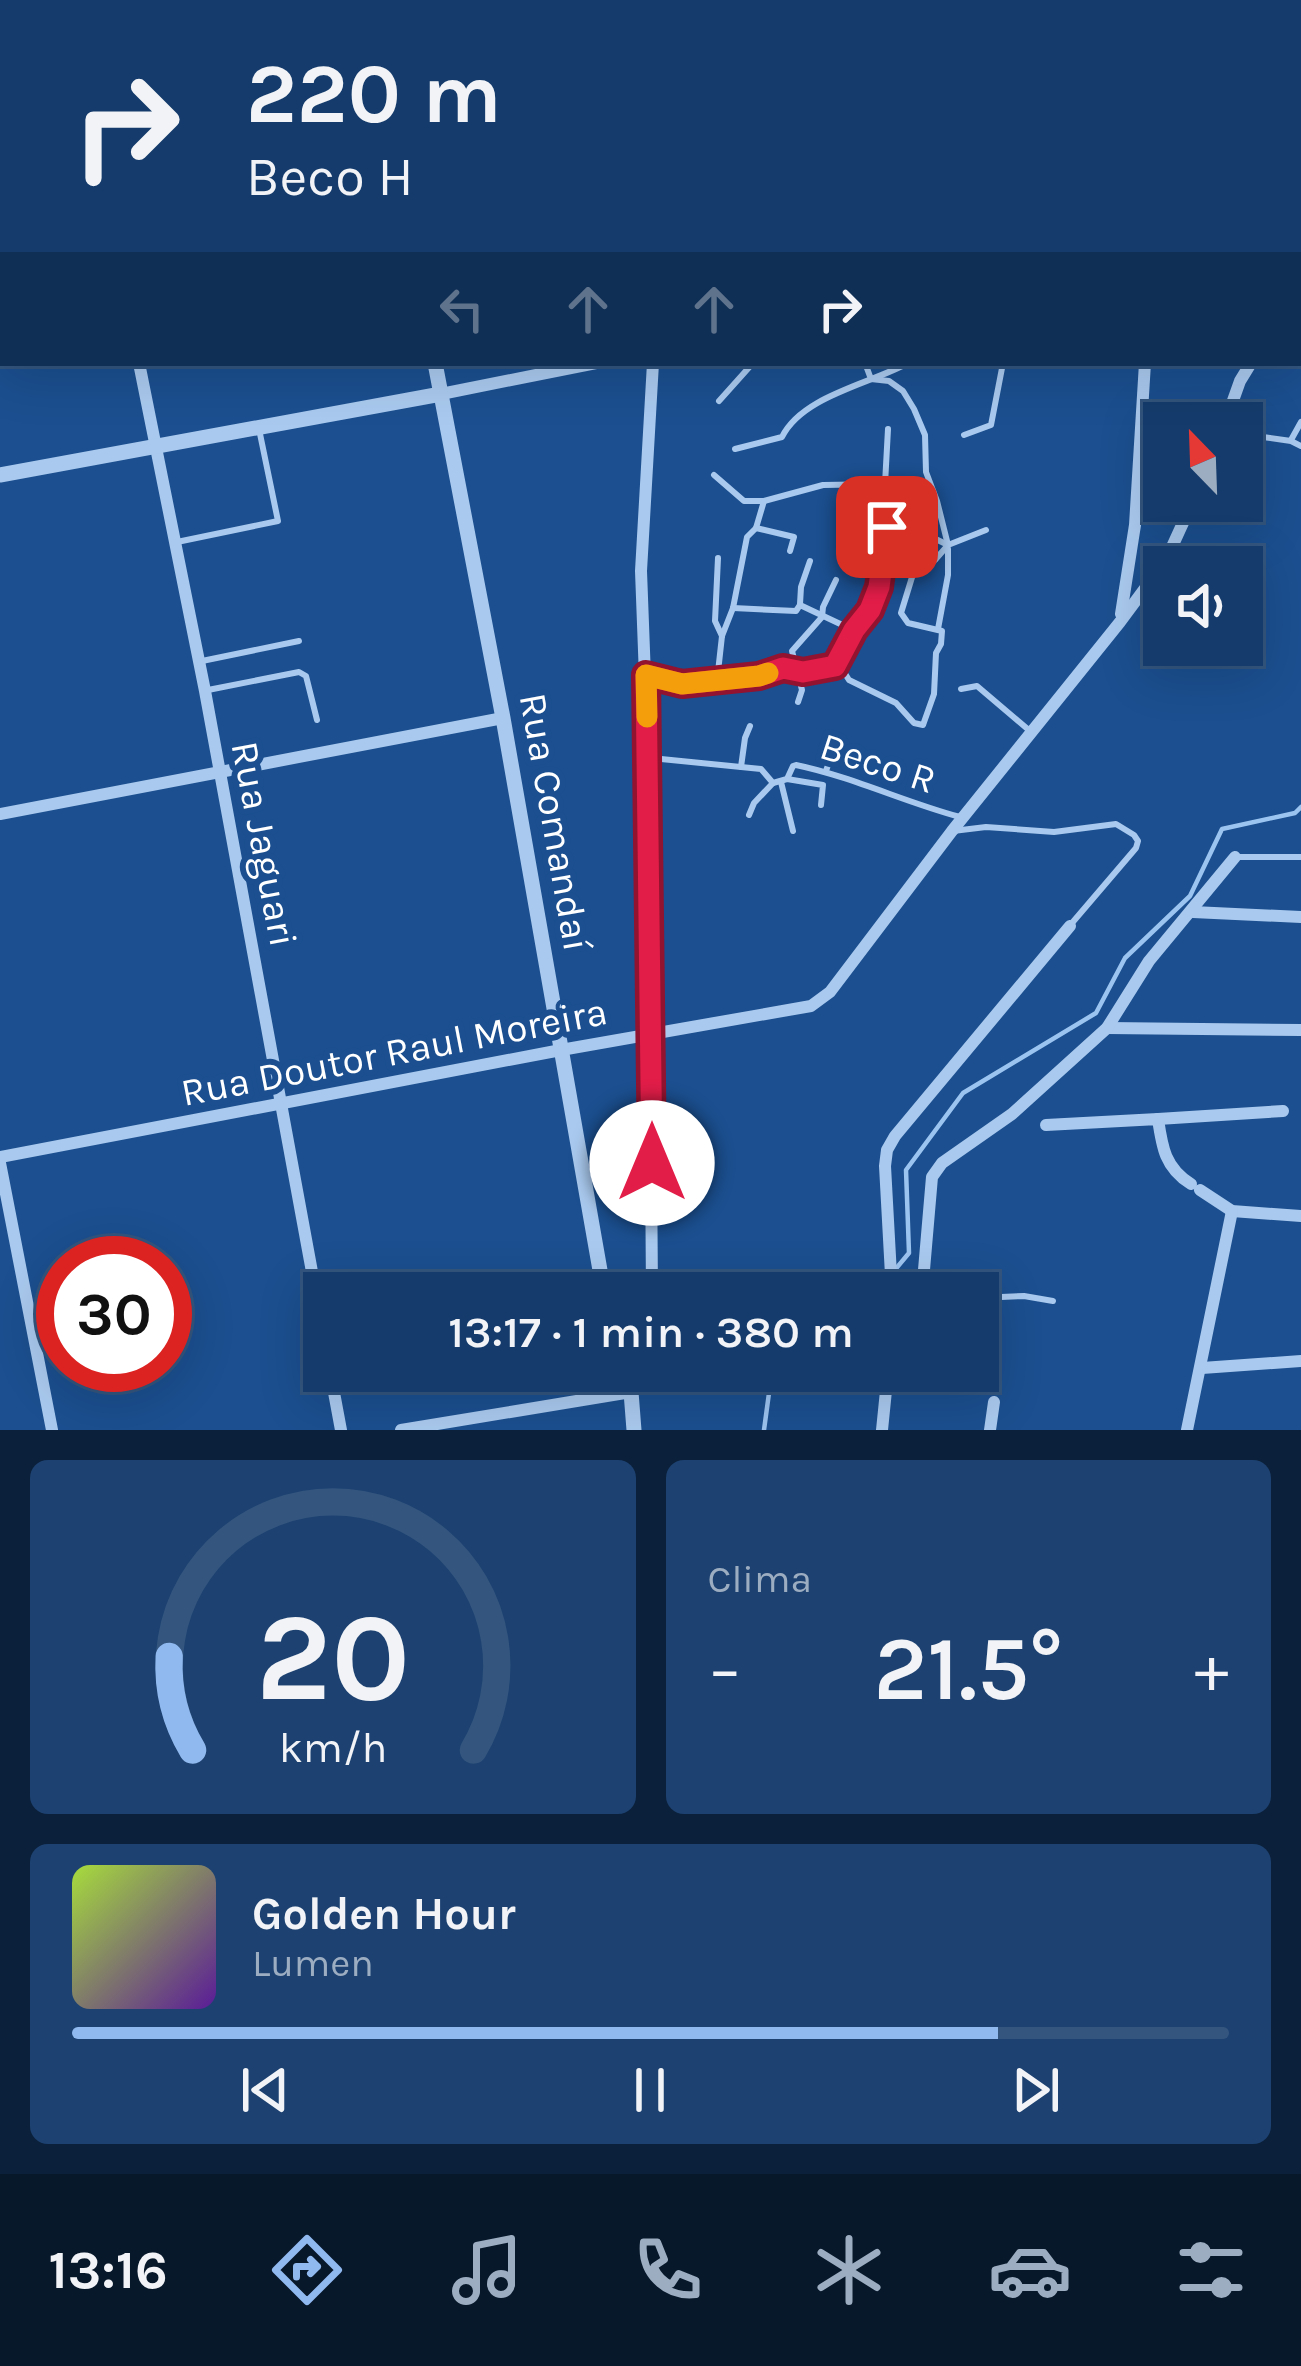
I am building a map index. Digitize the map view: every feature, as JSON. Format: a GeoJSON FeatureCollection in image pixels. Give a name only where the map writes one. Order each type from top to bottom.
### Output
{"type":"FeatureCollection","features":[{"type":"Feature","properties":{"kind":"street","name":"Rua Jaguari"},"geometry":{"type":"LineString","coordinates":[[140,366],[312,1272]]}},
{"type":"Feature","properties":{"kind":"street","name":"Rua Comandaí"},"geometry":{"type":"LineString","coordinates":[[436,366],[600,1272]]}},
{"type":"Feature","properties":{"kind":"street"},"geometry":{"type":"LineString","coordinates":[[0,475],[570,366]]}},
{"type":"Feature","properties":{"kind":"street"},"geometry":{"type":"LineString","coordinates":[[652,366],[641,571],[648,757],[652,1272]]}},
{"type":"Feature","properties":{"kind":"street"},"geometry":{"type":"LineString","coordinates":[[1120,622],[1135,525],[1145,366]]}},
{"type":"Feature","properties":{"kind":"street"},"geometry":{"type":"LineString","coordinates":[[1232,402],[1249,366]]}},
{"type":"Feature","properties":{"kind":"street","name":"Rua Doutor Raul Moreira"},"geometry":{"type":"LineString","coordinates":[[0,1160],[561,1049],[811,1006],[830,992],[1120,622],[1166,560],[1183,522]]}},
{"type":"Feature","properties":{"kind":"street"},"geometry":{"type":"LineString","coordinates":[[0,814],[503,718]]}},
{"type":"Feature","properties":{"kind":"street"},"geometry":{"type":"LineString","coordinates":[[924,1272],[932,1178],[942,1163],[1012,1114],[1108,1028],[1149,961],[1235,857]]}},
{"type":"Feature","properties":{"kind":"street"},"geometry":{"type":"LineString","coordinates":[[1193,911],[1301,916]]}},
{"type":"Feature","properties":{"kind":"street"},"geometry":{"type":"LineString","coordinates":[[891,1272],[887,1150],[1070,926]]}},
{"type":"Feature","properties":{"kind":"street"},"geometry":{"type":"LineString","coordinates":[[1108,1028],[1301,1030]]}},
{"type":"Feature","properties":{"kind":"street"},"geometry":{"type":"LineString","coordinates":[[1046,1125],[1283,1111]]}},
{"type":"Feature","properties":{"kind":"street"},"geometry":{"type":"LineString","coordinates":[[1158,1119],[1164,1158],[1195,1187],[1232,1210],[1301,1216]]}},
{"type":"Feature","properties":{"kind":"street"},"geometry":{"type":"LineString","coordinates":[[0,1160],[52,1430]]}},
{"type":"Feature","properties":{"kind":"street"},"geometry":{"type":"LineString","coordinates":[[1187,1430],[1232,1210]]}},
{"type":"Feature","properties":{"kind":"street"},"geometry":{"type":"LineString","coordinates":[[1202,1368],[1301,1361]]}},
{"type":"Feature","properties":{"kind":"street"},"geometry":{"type":"LineString","coordinates":[[334,1392],[341,1430]]}},
{"type":"Feature","properties":{"kind":"street"},"geometry":{"type":"LineString","coordinates":[[400,1430],[631,1392],[634,1430]]}},
{"type":"Feature","properties":{"kind":"street"},"geometry":{"type":"LineString","coordinates":[[882,1430],[886,1392]]}},
{"type":"Feature","properties":{"kind":"street"},"geometry":{"type":"LineString","coordinates":[[990,1430],[994,1402]]}},
{"type":"Feature","properties":{"kind":"lane"},"geometry":{"type":"LineString","coordinates":[[719,401],[750,366]]}},
{"type":"Feature","properties":{"kind":"lane"},"geometry":{"type":"LineString","coordinates":[[866,366],[871,379]]}},
{"type":"Feature","properties":{"kind":"lane"},"geometry":{"type":"LineString","coordinates":[[735,448],[782,437],[799,414],[901,366]]}},
{"type":"Feature","properties":{"kind":"lane"},"geometry":{"type":"LineString","coordinates":[[964,435],[991,425],[1002,366]]}},
{"type":"Feature","properties":{"kind":"lane"},"geometry":{"type":"LineString","coordinates":[[871,379],[890,381],[903,391],[925,435],[926,472],[948,545],[938,628]]}},
{"type":"Feature","properties":{"kind":"lane"},"geometry":{"type":"LineString","coordinates":[[1291,441],[1301,422]]}},
{"type":"Feature","properties":{"kind":"lane"},"geometry":{"type":"LineString","coordinates":[[173,543],[278,521],[258,427]]}},
{"type":"Feature","properties":{"kind":"lane"},"geometry":{"type":"LineString","coordinates":[[835,666],[879,587],[890,517],[888,429]]}},
{"type":"Feature","properties":{"kind":"lane"},"geometry":{"type":"LineString","coordinates":[[1263,437],[1301,446]]}},
{"type":"Feature","properties":{"kind":"lane"},"geometry":{"type":"LineString","coordinates":[[714,475],[744,501],[764,502],[823,485],[886,484]]}},
{"type":"Feature","properties":{"kind":"lane"},"geometry":{"type":"LineString","coordinates":[[717,681],[722,636],[734,608],[747,537],[756,529],[764,502]]}},
{"type":"Feature","properties":{"kind":"lane"},"geometry":{"type":"LineString","coordinates":[[890,517],[948,545]]}},
{"type":"Feature","properties":{"kind":"lane"},"geometry":{"type":"LineString","coordinates":[[756,529],[794,537],[790,551]]}},
{"type":"Feature","properties":{"kind":"lane"},"geometry":{"type":"LineString","coordinates":[[646,675],[682,684],[759,676],[783,668],[803,672],[835,666],[849,680],[896,703],[914,723],[923,725],[934,694],[942,631],[908,623],[902,613],[913,574],[948,545],[986,530]]}},
{"type":"Feature","properties":{"kind":"lane"},"geometry":{"type":"LineString","coordinates":[[718,558],[715,621],[722,636]]}},
{"type":"Feature","properties":{"kind":"lane"},"geometry":{"type":"LineString","coordinates":[[734,608],[796,611],[810,561]]}},
{"type":"Feature","properties":{"kind":"lane"},"geometry":{"type":"LineString","coordinates":[[798,702],[802,690],[792,651],[822,617],[836,580]]}},
{"type":"Feature","properties":{"kind":"lane"},"geometry":{"type":"LineString","coordinates":[[800,605],[854,630]]}},
{"type":"Feature","properties":{"kind":"lane"},"geometry":{"type":"LineString","coordinates":[[198,661],[298,641]]}},
{"type":"Feature","properties":{"kind":"lane"},"geometry":{"type":"LineString","coordinates":[[205,691],[299,672],[306,676],[316,720]]}},
{"type":"Feature","properties":{"kind":"lane"},"geometry":{"type":"LineString","coordinates":[[961,689],[977,686],[1031,732]]}},
{"type":"Feature","properties":{"kind":"lane"},"geometry":{"type":"LineString","coordinates":[[741,767],[750,726]]}},
{"type":"Feature","properties":{"kind":"lane"},"geometry":{"type":"LineString","coordinates":[[826,771],[838,736]]}},
{"type":"Feature","properties":{"kind":"lane","name":"Beco R"},"geometry":{"type":"LineString","coordinates":[[648,757],[761,769],[780,781],[793,766],[826,771],[964,818]]}},
{"type":"Feature","properties":{"kind":"lane"},"geometry":{"type":"LineString","coordinates":[[749,815],[754,803],[780,781],[823,785],[821,805]]}},
{"type":"Feature","properties":{"kind":"lane"},"geometry":{"type":"LineString","coordinates":[[780,781],[793,831]]}},
{"type":"Feature","properties":{"kind":"lane"},"geometry":{"type":"LineString","coordinates":[[952,831],[986,827],[1054,832],[1116,824],[1134,835],[1136,848],[1070,926]]}},
{"type":"Feature","properties":{"kind":"lane"},"geometry":{"type":"LineString","coordinates":[[1235,857],[1301,856]]}},
{"type":"Feature","properties":{"kind":"lane"},"geometry":{"type":"LineString","coordinates":[[999,1297],[1053,1300]]}},
{"type":"Feature","properties":{"kind":"waterway"},"geometry":{"type":"LineString","coordinates":[[894,1271],[909,1253],[906,1170],[963,1093],[1096,1013],[1125,958],[1190,896],[1222,829],[1295,813],[1301,807]]}},
{"type":"Feature","properties":{"kind":"waterway"},"geometry":{"type":"LineString","coordinates":[[764,1430],[769,1392]]}},
{"type":"Feature","properties":{"kind":"slow traffic"},"geometry":{"type":"LineString","coordinates":[[647,717],[646,675],[682,684],[768,673]]}},
{"type":"Feature","properties":{"kind":"route"},"geometry":{"type":"LineString","coordinates":[[652,1163],[646,675],[682,684],[759,676],[783,668],[803,672],[835,666],[879,587],[887,527]]}}]}
